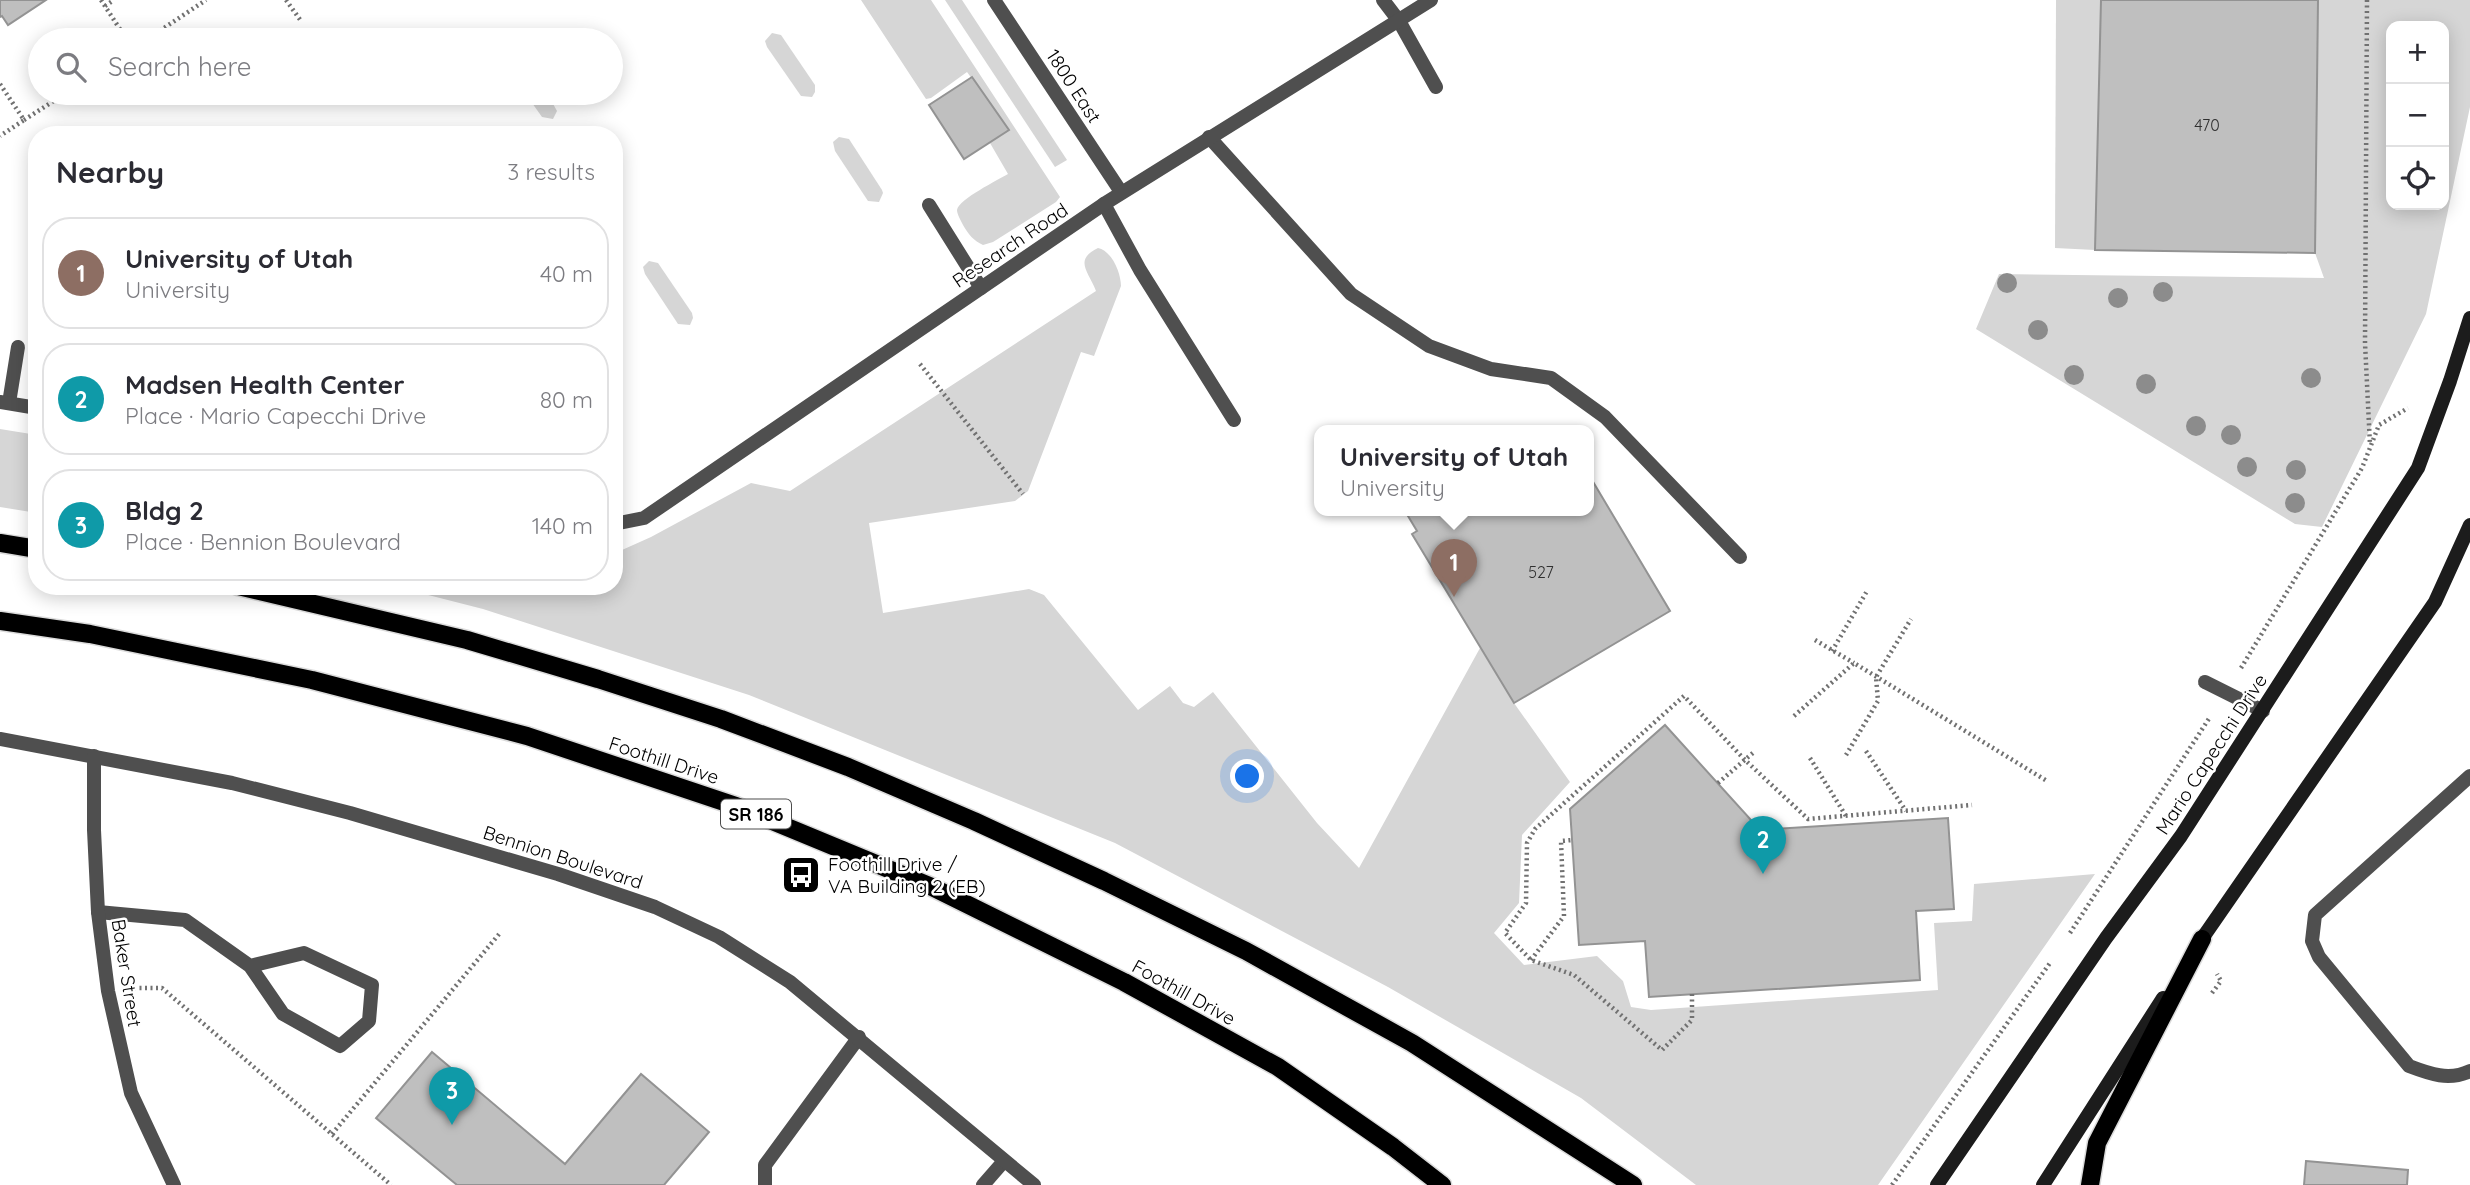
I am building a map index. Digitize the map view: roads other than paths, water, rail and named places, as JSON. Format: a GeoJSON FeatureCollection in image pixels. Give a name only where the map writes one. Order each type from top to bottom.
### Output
{"type":"FeatureCollection","features":[{"type":"Feature","properties":{"kind":"main road","name":"Mario Capecchi Drive"},"geometry":{"type":"LineString","coordinates":[[1937,1185],[2106,937],[2181,836],[2418,468],[2451,381],[2470,318]]}},
{"type":"Feature","properties":{"kind":"main road"},"geometry":{"type":"LineString","coordinates":[[2043,1185],[2202,939],[2435,602],[2470,525]]}},
{"type":"Feature","properties":{"kind":"main road"},"geometry":{"type":"LineString","coordinates":[[0,543],[28,548]]}},
{"type":"Feature","properties":{"kind":"main road"},"geometry":{"type":"LineString","coordinates":[[276,595],[467,640],[597,679],[734,724],[848,767],[962,816],[1104,881],[1234,946],[1412,1042],[1633,1185]]}},
{"type":"Feature","properties":{"kind":"main road","name":"Foothill Drive"},"geometry":{"type":"LineString","coordinates":[[0,621],[90,634],[312,680],[527,736],[736,806],[932,887],[1124,982],[1278,1067],[1393,1147],[1442,1185]]}},
{"type":"Feature","properties":{"kind":"main road"},"geometry":{"type":"LineString","coordinates":[[2090,1185],[2097,1143],[2202,939]]}},
{"type":"Feature","properties":{"kind":"street","name":"1800 East"},"geometry":{"type":"LineString","coordinates":[[994,0],[1121,192]]}},
{"type":"Feature","properties":{"kind":"street"},"geometry":{"type":"LineString","coordinates":[[1383,0],[1399,21],[1436,87]]}},
{"type":"Feature","properties":{"kind":"street","name":"Research Road"},"geometry":{"type":"LineString","coordinates":[[623,522],[644,518],[1121,192],[1431,0]]}},
{"type":"Feature","properties":{"kind":"street"},"geometry":{"type":"LineString","coordinates":[[1209,137],[1351,295],[1429,346],[1491,369],[1551,378],[1605,417],[1740,556]]}},
{"type":"Feature","properties":{"kind":"street"},"geometry":{"type":"LineString","coordinates":[[1104,204],[1140,270],[1234,420]]}},
{"type":"Feature","properties":{"kind":"street"},"geometry":{"type":"LineString","coordinates":[[929,205],[981,288]]}},
{"type":"Feature","properties":{"kind":"street"},"geometry":{"type":"LineString","coordinates":[[18,347],[4,402],[28,406]]}},
{"type":"Feature","properties":{"kind":"street"},"geometry":{"type":"LineString","coordinates":[[2206,682],[2263,711]]}},
{"type":"Feature","properties":{"kind":"street","name":"Bennion Boulevard"},"geometry":{"type":"LineString","coordinates":[[0,739],[232,783],[350,813],[558,874],[655,907],[719,937],[790,982],[1034,1185]]}},
{"type":"Feature","properties":{"kind":"street","name":"Baker Street"},"geometry":{"type":"LineString","coordinates":[[94,756],[98,912],[108,991],[131,1093],[174,1185]]}},
{"type":"Feature","properties":{"kind":"street"},"geometry":{"type":"LineString","coordinates":[[2470,776],[2315,915],[2312,941],[2319,957],[2409,1066],[2445,1077],[2470,1071]]}},
{"type":"Feature","properties":{"kind":"street"},"geometry":{"type":"LineString","coordinates":[[98,912],[185,920],[250,966],[283,1014],[340,1046],[369,1021],[372,985],[304,953],[250,966]]}},
{"type":"Feature","properties":{"kind":"street"},"geometry":{"type":"LineString","coordinates":[[765,1185],[765,1165],[859,1037]]}},
{"type":"Feature","properties":{"kind":"street"},"geometry":{"type":"LineString","coordinates":[[983,1185],[1004,1161]]}},
{"type":"Feature","properties":{"kind":"place","name":"University of Utah"},"geometry":{"type":"Point","coordinates":[1454,597]}},
{"type":"Feature","properties":{"kind":"place","name":"Madsen Health Center"},"geometry":{"type":"Point","coordinates":[1763,874]}},
{"type":"Feature","properties":{"kind":"place","name":"Foothill Drive / VA Building 2 (EB)"},"geometry":{"type":"Point","coordinates":[801,875]}},
{"type":"Feature","properties":{"kind":"place","name":"Bldg 2"},"geometry":{"type":"Point","coordinates":[452,1125]}}]}
